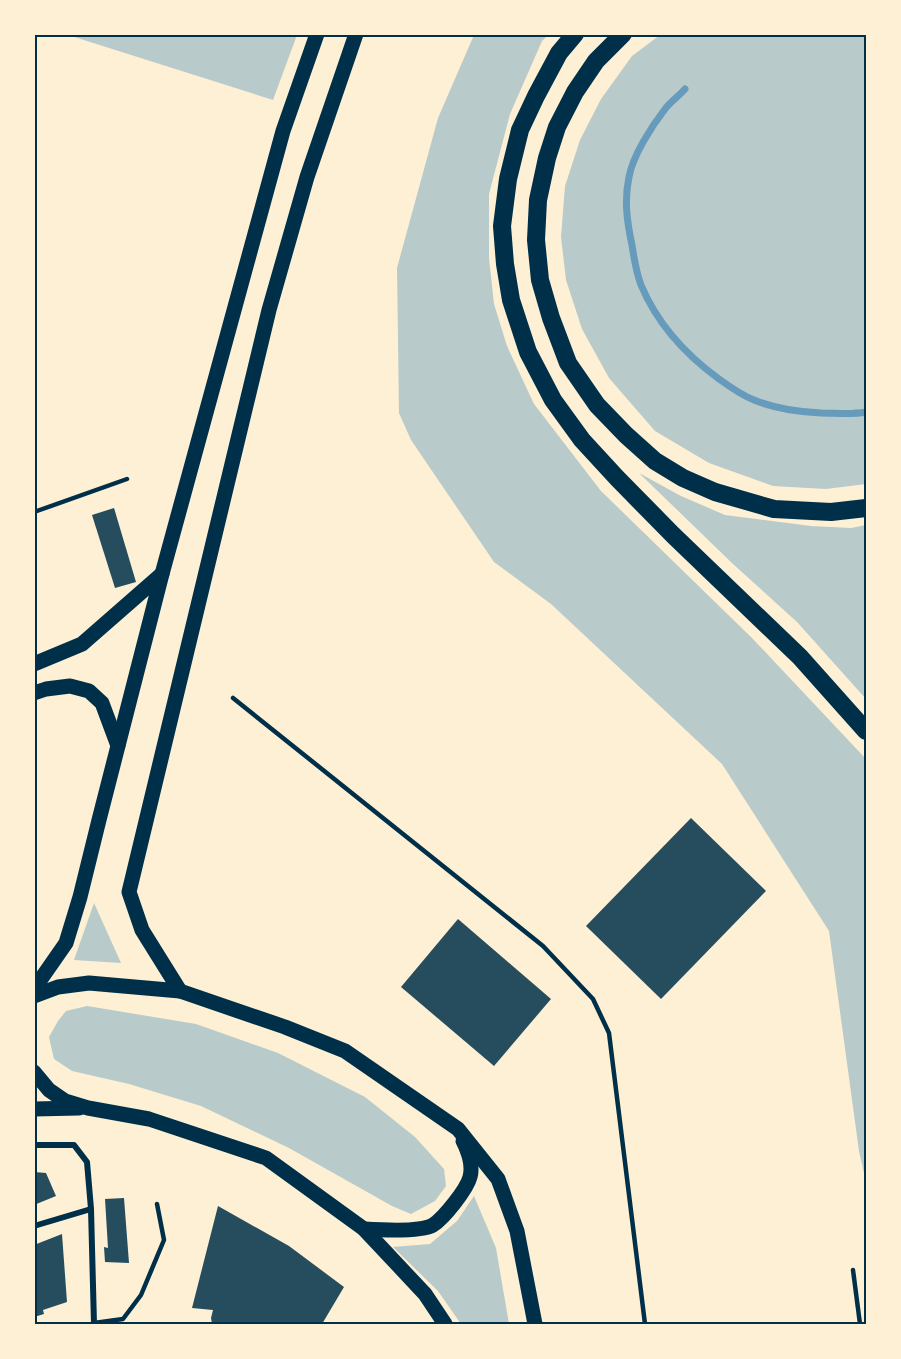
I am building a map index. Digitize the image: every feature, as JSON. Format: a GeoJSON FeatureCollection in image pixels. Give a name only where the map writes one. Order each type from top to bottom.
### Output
{"type":"FeatureCollection","features":[{"type":"Feature","properties":{"kind":"highway"},"geometry":{"type":"LineString","coordinates":[[575,34],[559,53],[520,130],[508,179],[502,226],[505,264],[511,300],[528,352],[553,400],[582,440],[673,535],[800,657],[867,731]]}},
{"type":"Feature","properties":{"kind":"highway"},"geometry":{"type":"LineString","coordinates":[[623,34],[596,62],[575,92],[557,127],[547,158],[538,200],[536,240],[540,280],[568,363],[597,405],[626,435],[655,461],[683,478],[715,492],[774,509],[831,513],[867,508]]}},
{"type":"Feature","properties":{"kind":"main road"},"geometry":{"type":"LineString","coordinates":[[34,988],[66,943],[80,897],[162,574],[283,131],[317,34]]}},
{"type":"Feature","properties":{"kind":"main road"},"geometry":{"type":"LineString","coordinates":[[180,991],[142,930],[129,892],[269,310],[307,177],[356,34]]}},
{"type":"Feature","properties":{"kind":"main road"},"geometry":{"type":"LineString","coordinates":[[34,664],[82,645],[162,574]]}},
{"type":"Feature","properties":{"kind":"main road"},"geometry":{"type":"LineString","coordinates":[[34,693],[70,686],[89,691],[102,704],[118,747]]}},
{"type":"Feature","properties":{"kind":"main road"},"geometry":{"type":"LineString","coordinates":[[34,996],[58,987],[89,983],[180,991],[285,1027],[345,1051],[458,1129],[498,1179],[517,1232],[535,1324]]}},
{"type":"Feature","properties":{"kind":"main road"},"geometry":{"type":"LineString","coordinates":[[34,1072],[49,1090],[65,1101],[88,1108],[149,1119],[266,1158],[364,1229],[425,1294],[445,1324]]}},
{"type":"Feature","properties":{"kind":"main road"},"geometry":{"type":"LineString","coordinates":[[34,1109],[88,1108]]}},
{"type":"Feature","properties":{"kind":"main road"},"geometry":{"type":"LineString","coordinates":[[364,1229],[405,1230],[433,1226],[456,1203],[470,1177],[470,1156],[458,1129]]}},
{"type":"Feature","properties":{"kind":"street"},"geometry":{"type":"LineString","coordinates":[[34,1145],[74,1144],[87,1162],[92,1209],[93,1324]]}},
{"type":"Feature","properties":{"kind":"street"},"geometry":{"type":"LineString","coordinates":[[34,1226],[92,1209]]}},
{"type":"Feature","properties":{"kind":"lane"},"geometry":{"type":"LineString","coordinates":[[34,512],[126,479]]}},
{"type":"Feature","properties":{"kind":"lane"},"geometry":{"type":"LineString","coordinates":[[233,699],[543,946],[593,999],[609,1033],[645,1324]]}},
{"type":"Feature","properties":{"kind":"lane"},"geometry":{"type":"LineString","coordinates":[[93,1324],[123,1319],[141,1295],[164,1240],[157,1204]]}},
{"type":"Feature","properties":{"kind":"lane"},"geometry":{"type":"LineString","coordinates":[[853,1270],[860,1324]]}},
{"type":"Feature","properties":{"kind":"shaded area"},"geometry":{"type":"Polygon","coordinates":[[[68,35],[297,35],[273,100],[68,35]]]}},
{"type":"Feature","properties":{"kind":"shaded area"},"geometry":{"type":"Polygon","coordinates":[[[474,35],[548,35],[542,41],[510,114],[489,194],[489,258],[494,304],[507,346],[534,404],[601,491],[752,638],[866,759],[866,1182],[859,1151],[829,931],[722,764],[551,604],[494,562],[411,440],[399,413],[397,268],[438,118],[474,35]]]}},
{"type":"Feature","properties":{"kind":"shaded area"},"geometry":{"type":"Polygon","coordinates":[[[660,35],[866,35],[866,484],[826,489],[773,486],[709,463],[655,431],[609,378],[582,329],[566,280],[561,237],[565,186],[580,140],[601,99],[632,56],[660,35]]]}},
{"type":"Feature","properties":{"kind":"shaded area"},"geometry":{"type":"Polygon","coordinates":[[[639,473],[681,496],[725,515],[811,526],[851,528],[866,525],[866,699],[797,622],[639,473]]]}},
{"type":"Feature","properties":{"kind":"shaded area"},"geometry":{"type":"Polygon","coordinates":[[[94,903],[121,963],[74,960],[94,903]]]}},
{"type":"Feature","properties":{"kind":"shaded area"},"geometry":{"type":"Polygon","coordinates":[[[87,1006],[196,1024],[278,1053],[365,1097],[415,1137],[444,1169],[446,1186],[435,1201],[411,1214],[392,1206],[289,1148],[201,1106],[129,1084],[72,1071],[54,1059],[49,1037],[66,1011],[87,1006]]]}},
{"type":"Feature","properties":{"kind":"shaded area"},"geometry":{"type":"Polygon","coordinates":[[[474,1196],[496,1248],[509,1324],[461,1324],[438,1291],[393,1247],[430,1244],[457,1221],[474,1196]]]}},
{"type":"Feature","properties":{"kind":"building"},"geometry":{"type":"Polygon","coordinates":[[[114,508],[136,582],[115,588],[92,515],[114,508]]]}},
{"type":"Feature","properties":{"kind":"building"},"geometry":{"type":"Polygon","coordinates":[[[691,818],[766,891],[661,999],[586,926],[691,818]]]}},
{"type":"Feature","properties":{"kind":"building"},"geometry":{"type":"Polygon","coordinates":[[[458,919],[551,999],[494,1066],[401,987],[458,919]]]}},
{"type":"Feature","properties":{"kind":"building"},"geometry":{"type":"Polygon","coordinates":[[[34,1172],[46,1173],[56,1196],[34,1205],[34,1172]]]}},
{"type":"Feature","properties":{"kind":"building"},"geometry":{"type":"Polygon","coordinates":[[[124,1198],[129,1263],[105,1262],[104,1247],[108,1248],[105,1199],[124,1198]]]}},
{"type":"Feature","properties":{"kind":"building"},"geometry":{"type":"Polygon","coordinates":[[[218,1206],[289,1246],[344,1287],[322,1324],[212,1324],[213,1310],[192,1308],[218,1206]]]}},
{"type":"Feature","properties":{"kind":"building"},"geometry":{"type":"Polygon","coordinates":[[[62,1234],[67,1302],[43,1310],[44,1314],[34,1317],[34,1245],[62,1234]]]}},
{"type":"Feature","properties":{"kind":"waterway"},"geometry":{"type":"LineString","coordinates":[[685,89],[667,106],[649,132],[634,159],[627,186],[626,203],[629,228],[638,275],[655,312],[695,360],[745,396],[771,406],[795,411],[844,414],[866,412]]}}]}
